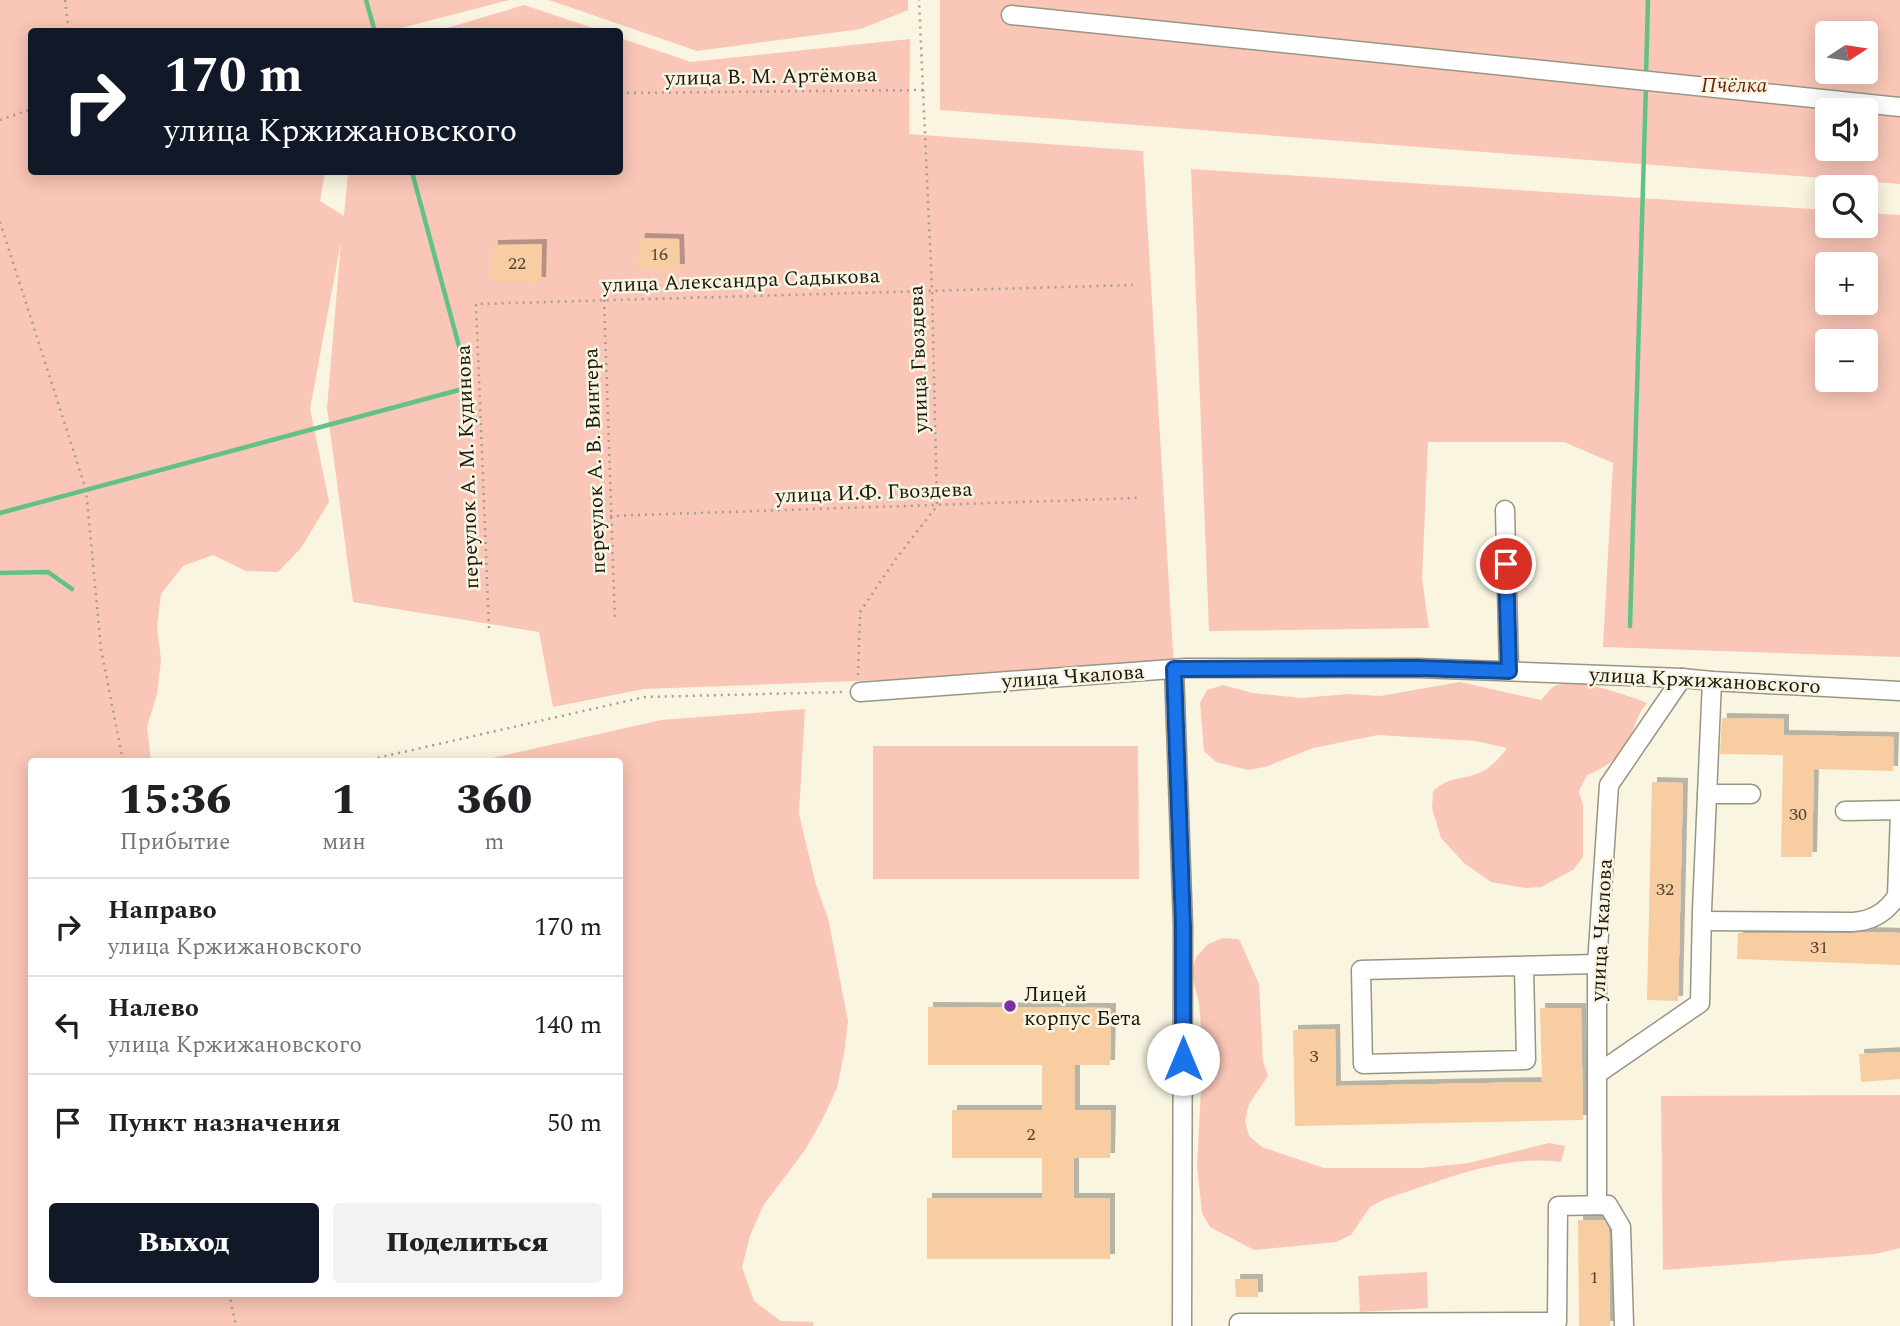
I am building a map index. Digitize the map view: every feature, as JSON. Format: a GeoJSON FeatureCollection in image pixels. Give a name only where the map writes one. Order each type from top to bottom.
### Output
{"type":"FeatureCollection","features":[{"type":"Feature","properties":{"kind":"street"},"geometry":{"type":"LineString","coordinates":[[1011,15],[1900,107]]}},
{"type":"Feature","properties":{"kind":"street"},"geometry":{"type":"LineString","coordinates":[[1505,510],[1509,671]]}},
{"type":"Feature","properties":{"kind":"street","name":"улица Кржижановского"},"geometry":{"type":"LineString","coordinates":[[1174,669],[1418,668],[1682,678],[1900,691]]}},
{"type":"Feature","properties":{"kind":"street","name":"улица Чкалова"},"geometry":{"type":"LineString","coordinates":[[860,692],[1174,669],[1183,926],[1182,1326]]}},
{"type":"Feature","properties":{"kind":"street","name":"улица Чкалова"},"geometry":{"type":"LineString","coordinates":[[1597,1205],[1597,964],[1609,785],[1682,678]]}},
{"type":"Feature","properties":{"kind":"street"},"geometry":{"type":"LineString","coordinates":[[1597,1074],[1700,1003],[1712,681]]}},
{"type":"Feature","properties":{"kind":"street"},"geometry":{"type":"LineString","coordinates":[[1707,794],[1751,794]]}},
{"type":"Feature","properties":{"kind":"street"},"geometry":{"type":"LineString","coordinates":[[1702,921],[1853,922],[1866,921],[1880,915],[1897,896],[1900,811],[1845,811]]}},
{"type":"Feature","properties":{"kind":"street"},"geometry":{"type":"LineString","coordinates":[[1524,967],[1526,1060],[1363,1064],[1361,970],[1597,964]]}},
{"type":"Feature","properties":{"kind":"street"},"geometry":{"type":"LineString","coordinates":[[1240,1326],[1239,1323],[1557,1322],[1558,1206],[1597,1205],[1608,1205],[1621,1227],[1624,1326]]}},
{"type":"Feature","properties":{"kind":"path"},"geometry":{"type":"LineString","coordinates":[[65,0],[68,28]]}},
{"type":"Feature","properties":{"kind":"path","name":"улица Гвоздева"},"geometry":{"type":"LineString","coordinates":[[919,0],[932,290],[937,506]]}},
{"type":"Feature","properties":{"kind":"path","name":"улица В. М. Артёмова"},"geometry":{"type":"LineString","coordinates":[[623,93],[923,90]]}},
{"type":"Feature","properties":{"kind":"path"},"geometry":{"type":"LineString","coordinates":[[0,120],[28,110]]}},
{"type":"Feature","properties":{"kind":"path"},"geometry":{"type":"LineString","coordinates":[[0,222],[86,491],[101,649],[122,758]]}},
{"type":"Feature","properties":{"kind":"path","name":"улица Александра Садыкова"},"geometry":{"type":"LineString","coordinates":[[476,304],[1133,285]]}},
{"type":"Feature","properties":{"kind":"path","name":"переулок А. В. Винтера"},"geometry":{"type":"LineString","coordinates":[[604,300],[615,621]]}},
{"type":"Feature","properties":{"kind":"path","name":"переулок А. М. Кудинова"},"geometry":{"type":"LineString","coordinates":[[476,304],[489,628]]}},
{"type":"Feature","properties":{"kind":"path","name":"улица И.Ф. Гвоздева"},"geometry":{"type":"LineString","coordinates":[[611,516],[1138,498]]}},
{"type":"Feature","properties":{"kind":"path"},"geometry":{"type":"LineString","coordinates":[[377,758],[645,697],[860,692],[860,612],[895,560],[937,506]]}},
{"type":"Feature","properties":{"kind":"path"},"geometry":{"type":"LineString","coordinates":[[230,1297],[236,1326]]}},
{"type":"Feature","properties":{"kind":"green space"},"geometry":{"type":"Polygon","coordinates":[[[0,0],[509,0],[402,28],[28,28],[28,175],[324,175],[320,201],[344,216],[348,175],[623,175],[623,39],[691,62],[910,39],[909,134],[1143,151],[1174,669],[644,689],[553,707],[539,632],[353,602],[327,408],[341,242],[310,409],[329,502],[301,548],[278,572],[246,571],[213,555],[183,566],[161,594],[157,627],[161,660],[157,694],[147,727],[151,758],[28,758],[28,1297],[623,1297],[623,758],[492,758],[661,720],[805,709],[799,814],[816,885],[828,918],[848,1021],[837,1088],[805,1150],[763,1206],[750,1236],[742,1267],[754,1301],[781,1321],[814,1322],[813,1326],[0,1326],[0,0]]]}},
{"type":"Feature","properties":{"kind":"green space"},"geometry":{"type":"Polygon","coordinates":[[[549,0],[908,0],[908,10],[861,29],[697,51],[549,0]]]}},
{"type":"Feature","properties":{"kind":"green space","name":"Пчёлка"},"geometry":{"type":"Polygon","coordinates":[[[940,0],[1900,0],[1900,184],[1878,182],[1878,175],[1815,175],[1815,177],[940,110],[940,0]]]}},
{"type":"Feature","properties":{"kind":"green space"},"geometry":{"type":"Polygon","coordinates":[[[524,5],[593,28],[447,28],[524,5]]]}},
{"type":"Feature","properties":{"kind":"green space"},"geometry":{"type":"Polygon","coordinates":[[[1191,169],[1815,209],[1815,238],[1878,238],[1878,214],[1900,215],[1900,657],[1603,647],[1613,463],[1564,442],[1428,442],[1422,579],[1429,628],[1209,631],[1191,169]]]}},
{"type":"Feature","properties":{"kind":"green space"},"geometry":{"type":"Polygon","coordinates":[[[1460,682],[1541,700],[1553,687],[1573,683],[1613,691],[1647,703],[1624,749],[1610,763],[1587,775],[1579,791],[1583,806],[1583,857],[1573,870],[1541,887],[1525,888],[1491,882],[1464,863],[1441,838],[1432,808],[1433,791],[1439,786],[1485,770],[1507,748],[1476,741],[1378,735],[1313,748],[1265,767],[1248,770],[1216,762],[1204,751],[1200,703],[1207,690],[1223,685],[1253,693],[1301,698],[1349,694],[1380,696],[1460,682]]]}},
{"type":"Feature","properties":{"kind":"green space"},"geometry":{"type":"Polygon","coordinates":[[[873,746],[1138,746],[1139,879],[873,879],[873,746]]]}},
{"type":"Feature","properties":{"kind":"green space"},"geometry":{"type":"Polygon","coordinates":[[[1223,938],[1239,939],[1259,984],[1263,1061],[1268,1076],[1249,1104],[1245,1121],[1249,1136],[1262,1147],[1324,1168],[1421,1168],[1469,1163],[1549,1143],[1565,1146],[1561,1162],[1494,1165],[1385,1199],[1370,1207],[1351,1235],[1336,1242],[1254,1250],[1210,1227],[1202,1213],[1197,1166],[1203,1051],[1199,1003],[1191,971],[1197,956],[1208,944],[1223,938]]]}},
{"type":"Feature","properties":{"kind":"green space"},"geometry":{"type":"Polygon","coordinates":[[[1900,1095],[1900,1248],[1875,1254],[1663,1270],[1661,1096],[1900,1095]]]}},
{"type":"Feature","properties":{"kind":"green space"},"geometry":{"type":"Polygon","coordinates":[[[1427,1272],[1428,1308],[1360,1312],[1358,1276],[1427,1272]]]}},
{"type":"Feature","properties":{"kind":"building"},"geometry":{"type":"Polygon","coordinates":[[[640,238],[679,239],[680,269],[637,269],[640,238]]]}},
{"type":"Feature","properties":{"kind":"building"},"geometry":{"type":"Polygon","coordinates":[[[542,244],[541,282],[491,281],[493,245],[542,244]]]}},
{"type":"Feature","properties":{"kind":"building"},"geometry":{"type":"Polygon","coordinates":[[[1722,718],[1784,719],[1784,735],[1894,737],[1893,771],[1814,769],[1812,857],[1781,857],[1783,755],[1720,754],[1722,718]]]}},
{"type":"Feature","properties":{"kind":"building"},"geometry":{"type":"Polygon","coordinates":[[[1652,782],[1683,783],[1678,1001],[1647,1000],[1652,782]]]}},
{"type":"Feature","properties":{"kind":"building"},"geometry":{"type":"Polygon","coordinates":[[[1738,933],[1900,933],[1900,965],[1737,959],[1738,933]]]}},
{"type":"Feature","properties":{"kind":"building","name":"Лицей корпус Бета"},"geometry":{"type":"Polygon","coordinates":[[[928,1007],[1111,1008],[1110,1065],[1075,1065],[1075,1110],[1111,1110],[1110,1158],[1074,1158],[1074,1198],[1110,1198],[1110,1259],[927,1259],[927,1198],[1042,1198],[1042,1158],[952,1158],[952,1110],[1042,1110],[1042,1065],[928,1065],[928,1007]]]}},
{"type":"Feature","properties":{"kind":"building"},"geometry":{"type":"Polygon","coordinates":[[[1540,1008],[1581,1008],[1583,1120],[1295,1126],[1293,1030],[1335,1029],[1336,1086],[1542,1082],[1540,1008]]]}},
{"type":"Feature","properties":{"kind":"building"},"geometry":{"type":"Polygon","coordinates":[[[1900,1052],[1900,1079],[1861,1082],[1859,1054],[1900,1052]]]}},
{"type":"Feature","properties":{"kind":"building"},"geometry":{"type":"Polygon","coordinates":[[[1578,1220],[1604,1220],[1609,1229],[1610,1326],[1579,1326],[1578,1220]]]}},
{"type":"Feature","properties":{"kind":"building"},"geometry":{"type":"Polygon","coordinates":[[[1235,1279],[1258,1279],[1258,1297],[1236,1297],[1235,1279]]]}},
{"type":"Feature","properties":{"kind":"waterway"},"geometry":{"type":"LineString","coordinates":[[366,0],[374,28]]}},
{"type":"Feature","properties":{"kind":"waterway"},"geometry":{"type":"LineString","coordinates":[[1646,76],[1648,0]]}},
{"type":"Feature","properties":{"kind":"waterway"},"geometry":{"type":"LineString","coordinates":[[1630,626],[1646,85]]}},
{"type":"Feature","properties":{"kind":"waterway"},"geometry":{"type":"LineString","coordinates":[[0,513],[470,387],[413,175]]}},
{"type":"Feature","properties":{"kind":"waterway"},"geometry":{"type":"LineString","coordinates":[[0,573],[48,572],[72,589]]}},
{"type":"Feature","properties":{"kind":"place","name":"Лицей корпус Бета"},"geometry":{"type":"Point","coordinates":[1010,1006]}},
{"type":"Feature","properties":{"kind":"route"},"geometry":{"type":"LineString","coordinates":[[1183,1059],[1183,926],[1174,669],[1418,668],[1509,671],[1506,564]]}}]}
